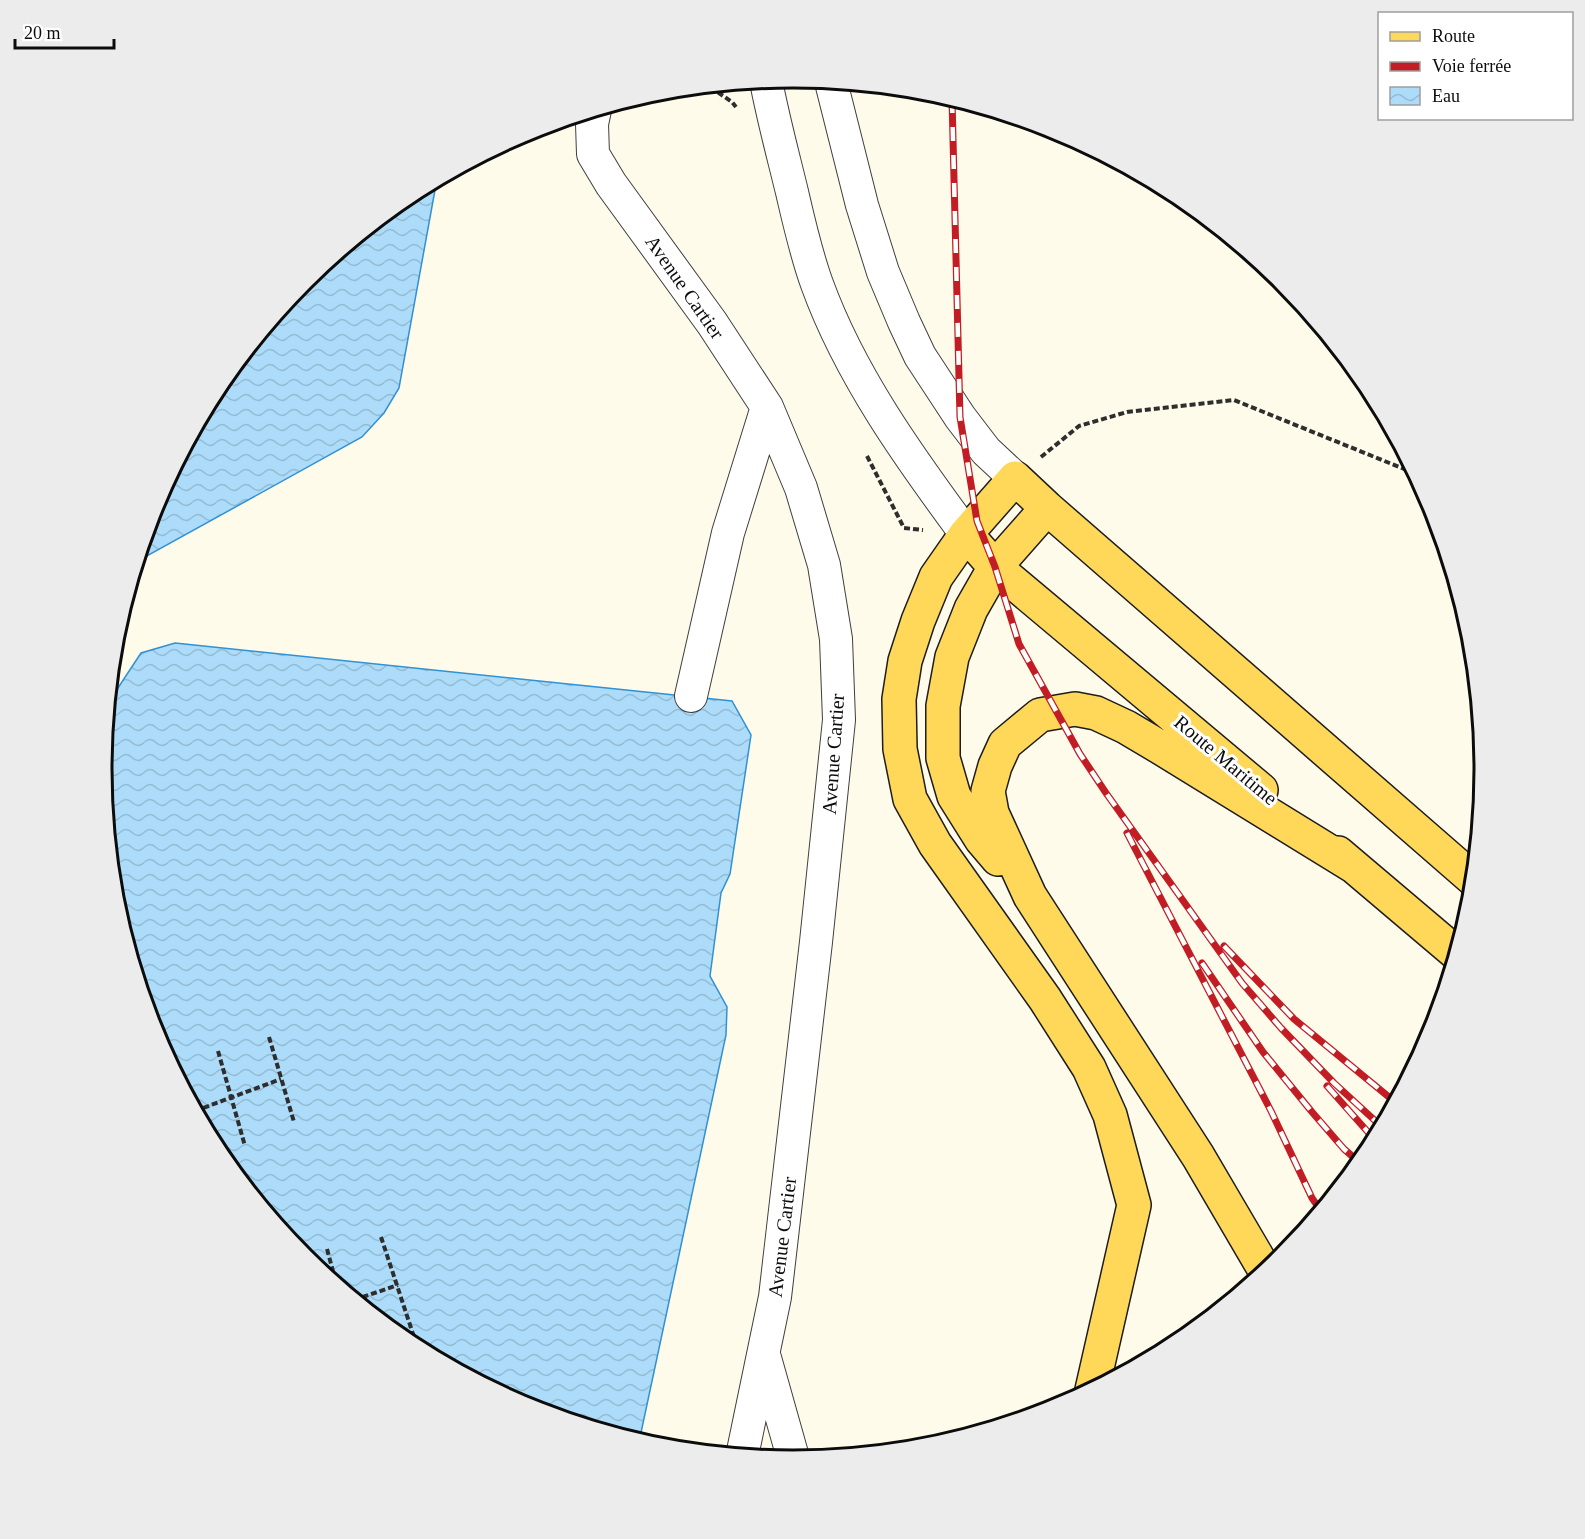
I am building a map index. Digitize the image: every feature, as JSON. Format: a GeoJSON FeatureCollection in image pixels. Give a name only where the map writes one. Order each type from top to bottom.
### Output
{"type":"FeatureCollection","features":[{"type":"Feature","properties":{"kind":"main road"},"geometry":{"type":"LineString","coordinates":[[1094,1380],[1134,1205],[1110,1115],[1089,1068],[1045,999],[935,844],[910,799],[900,749],[899,699],[905,661],[936,577],[966,534],[1015,477],[1047,508],[1465,872]]}},
{"type":"Feature","properties":{"kind":"main road"},"geometry":{"type":"LineString","coordinates":[[1047,508],[995,567],[971,609],[952,657],[943,706],[943,758],[954,796],[981,839],[1030,896],[1198,1156],[1261,1264]]}},
{"type":"Feature","properties":{"kind":"main road"},"geometry":{"type":"LineString","coordinates":[[966,534],[995,567]]}},
{"type":"Feature","properties":{"kind":"main road","name":"Route Maritime"},"geometry":{"type":"LineString","coordinates":[[995,567],[1450,948]]}},
{"type":"Feature","properties":{"kind":"main road"},"geometry":{"type":"LineString","coordinates":[[1030,896],[992,813],[988,791],[995,766],[1005,744],[1041,715],[1075,709],[1096,713],[1126,727],[1353,866]]}},
{"type":"Feature","properties":{"kind":"street"},"geometry":{"type":"LineString","coordinates":[[767,89],[800,226],[817,284],[838,333],[859,375],[918,471],[966,534]]}},
{"type":"Feature","properties":{"kind":"street"},"geometry":{"type":"LineString","coordinates":[[833,90],[862,205],[883,272],[904,322],[920,356],[960,417],[986,451],[1015,477]]}},
{"type":"Feature","properties":{"kind":"street","name":"Avenue Cartier"},"geometry":{"type":"LineString","coordinates":[[593,119],[593,154],[611,184],[712,323],[767,407],[801,488],[824,565],[836,639],[839,720],[816,942],[775,1297],[744,1449]]}},
{"type":"Feature","properties":{"kind":"street"},"geometry":{"type":"LineString","coordinates":[[692,696],[728,533],[767,407]]}},
{"type":"Feature","properties":{"kind":"street"},"geometry":{"type":"LineString","coordinates":[[764,1351],[791,1450]]}},
{"type":"Feature","properties":{"kind":"path"},"geometry":{"type":"LineString","coordinates":[[1015,477],[1079,426],[1127,412],[1234,400],[1403,469]]}},
{"type":"Feature","properties":{"kind":"path"},"geometry":{"type":"LineString","coordinates":[[269,1037],[294,1122]]}},
{"type":"Feature","properties":{"kind":"path"},"geometry":{"type":"LineString","coordinates":[[218,1051],[246,1146]]}},
{"type":"Feature","properties":{"kind":"path"},"geometry":{"type":"LineString","coordinates":[[202,1108],[281,1079]]}},
{"type":"Feature","properties":{"kind":"path"},"geometry":{"type":"LineString","coordinates":[[381,1237],[414,1336]]}},
{"type":"Feature","properties":{"kind":"path"},"geometry":{"type":"LineString","coordinates":[[327,1249],[333,1273]]}},
{"type":"Feature","properties":{"kind":"path"},"geometry":{"type":"LineString","coordinates":[[362,1297],[398,1285]]}},
{"type":"Feature","properties":{"kind":"water"},"geometry":{"type":"Polygon","coordinates":[[[435,190],[399,388],[384,413],[362,437],[146,556],[163,509],[182,468],[226,391],[252,355],[280,320],[343,257],[378,229],[435,190]]]}},
{"type":"Feature","properties":{"kind":"water"},"geometry":{"type":"Polygon","coordinates":[[[175,643],[732,701],[751,735],[730,874],[721,893],[710,976],[727,1007],[726,1035],[641,1433],[616,1427],[532,1399],[491,1380],[414,1336],[343,1282],[311,1251],[280,1219],[226,1148],[182,1071],[163,1030],[135,946],[117,858],[112,770],[116,691],[141,653],[175,643]]]}},
{"type":"Feature","properties":{"kind":"railway"},"geometry":{"type":"LineString","coordinates":[[952,108],[960,417],[977,521],[995,567],[1019,644],[1080,754],[1242,983],[1334,1083],[1375,1121]]}},
{"type":"Feature","properties":{"kind":"railway"},"geometry":{"type":"LineString","coordinates":[[1127,833],[1271,1111],[1317,1205]]}},
{"type":"Feature","properties":{"kind":"railway"},"geometry":{"type":"LineString","coordinates":[[1224,946],[1294,1019],[1389,1097]]}},
{"type":"Feature","properties":{"kind":"railway"},"geometry":{"type":"LineString","coordinates":[[1202,963],[1263,1052],[1312,1112],[1353,1157]]}},
{"type":"Feature","properties":{"kind":"railway"},"geometry":{"type":"LineString","coordinates":[[1327,1086],[1368,1133]]}}]}
